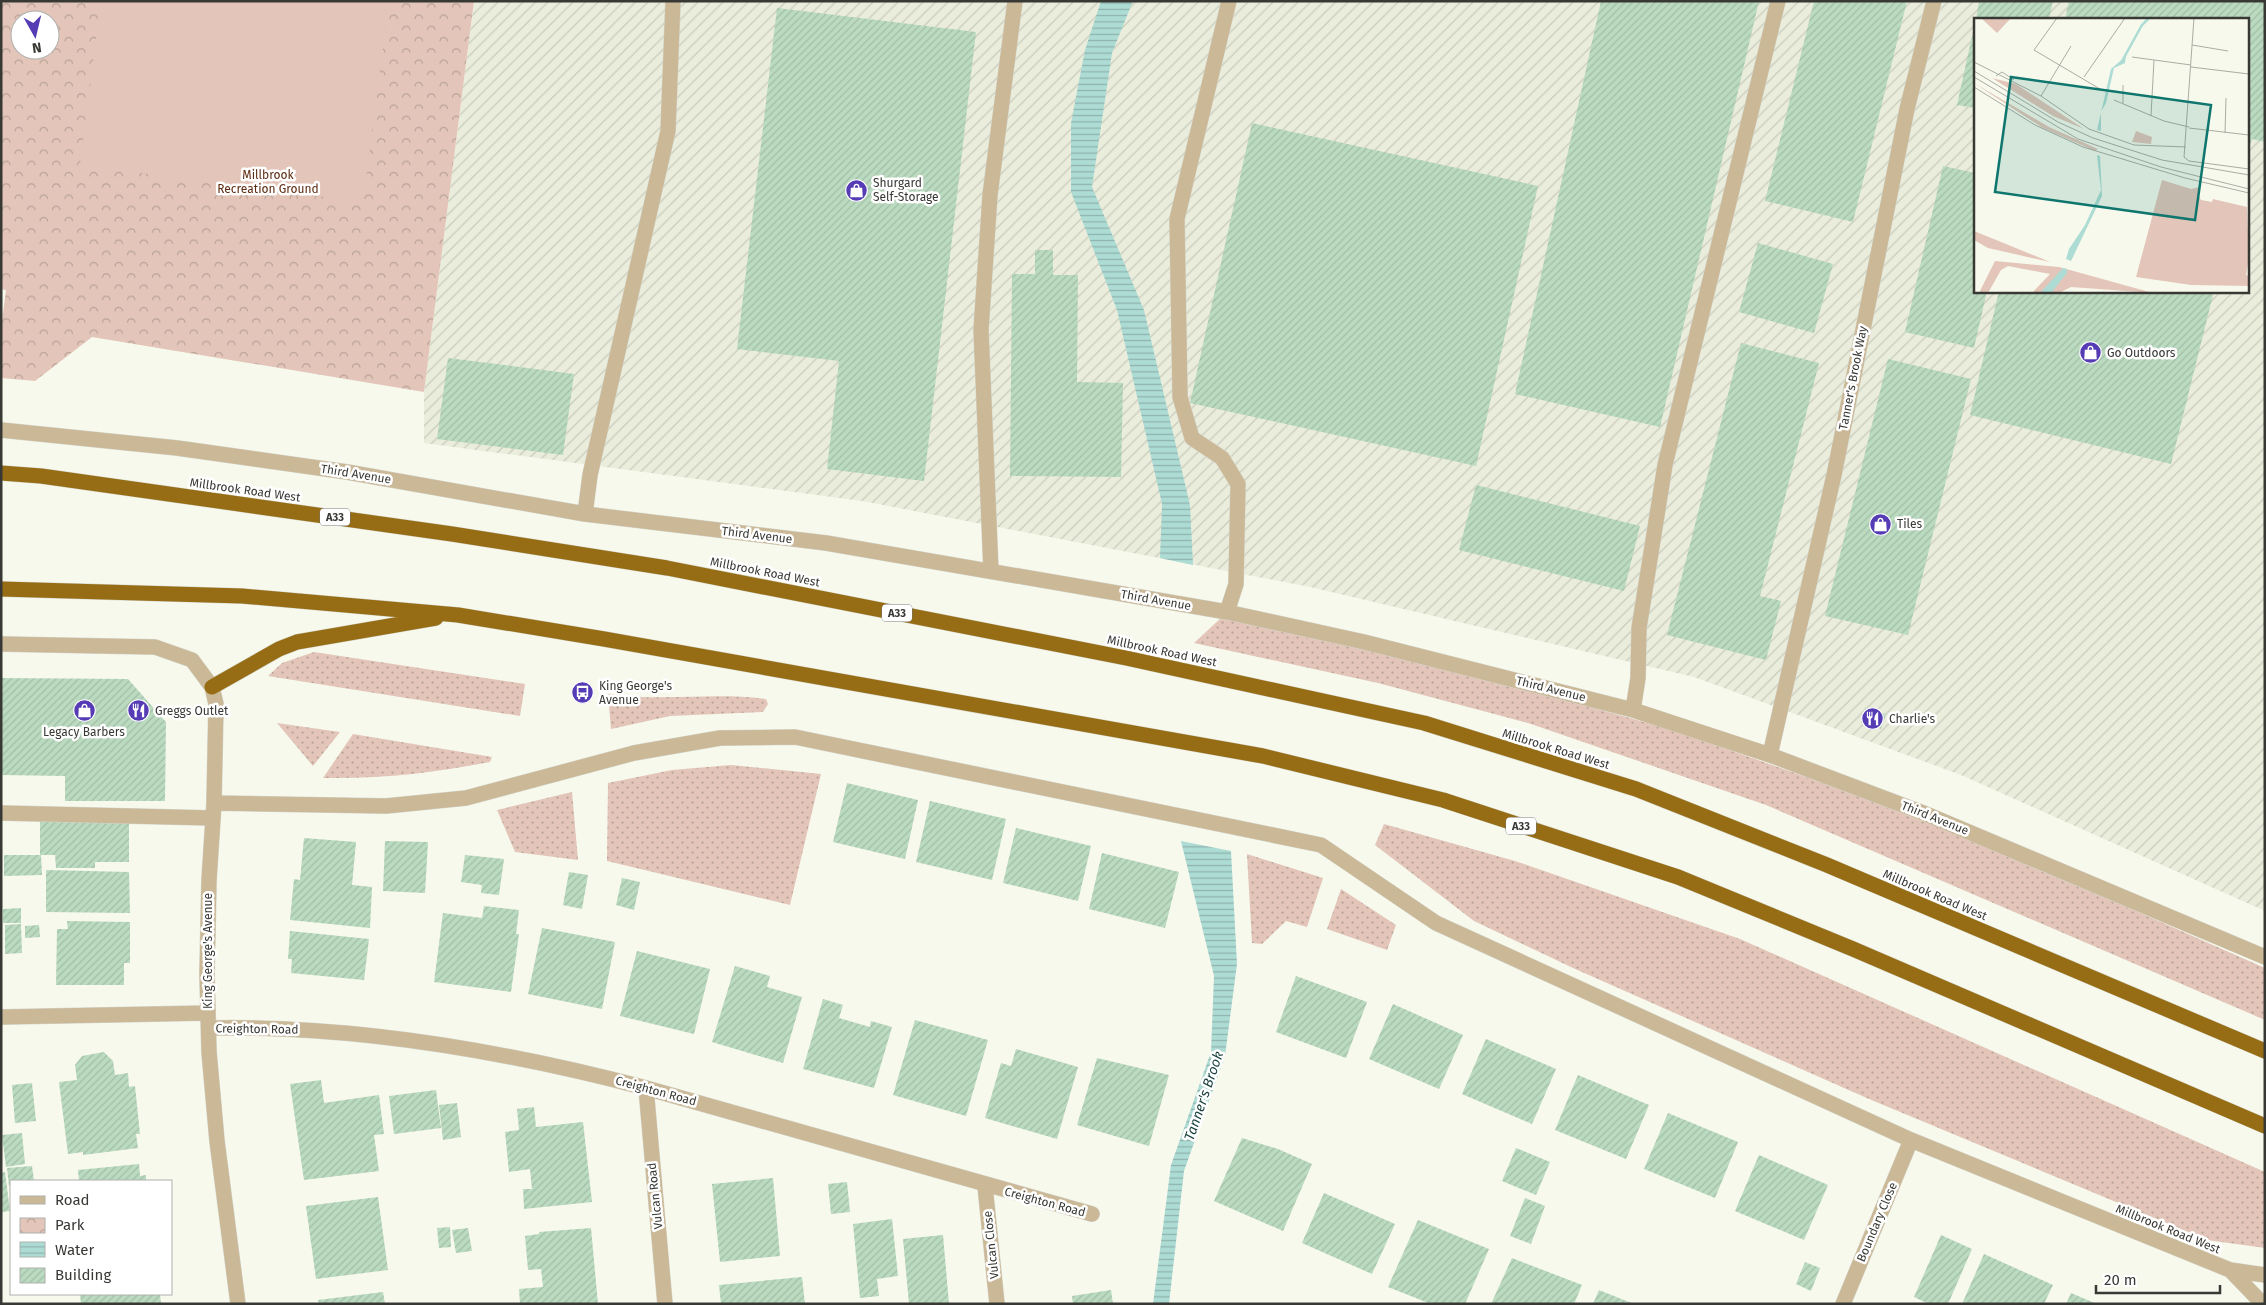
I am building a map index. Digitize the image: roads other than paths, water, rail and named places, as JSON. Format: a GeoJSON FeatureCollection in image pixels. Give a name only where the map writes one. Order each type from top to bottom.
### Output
{"type":"FeatureCollection","features":[{"type":"Feature","properties":{"kind":"highway","name":"Millbrook Road West"},"geometry":{"type":"LineString","coordinates":[[1,473],[40,476],[452,534],[667,568],[1126,658],[1424,723],[1636,789],[1828,865],[2265,1051]]}},
{"type":"Feature","properties":{"kind":"highway","name":"A33"},"geometry":{"type":"LineString","coordinates":[[1,589],[242,596],[458,615],[604,638],[1263,756],[1443,800],[1678,877],[1862,953],[2265,1126]]}},
{"type":"Feature","properties":{"kind":"highway"},"geometry":{"type":"LineString","coordinates":[[212,687],[278,649],[296,642],[458,615]]}},
{"type":"Feature","properties":{"kind":"street"},"geometry":{"type":"LineString","coordinates":[[585,514],[590,475],[668,131],[673,1]]}},
{"type":"Feature","properties":{"kind":"street"},"geometry":{"type":"LineString","coordinates":[[991,571],[981,330],[990,195],[1015,1]]}},
{"type":"Feature","properties":{"kind":"street"},"geometry":{"type":"LineString","coordinates":[[1227,612],[1236,584],[1238,484],[1222,458],[1192,438],[1180,397],[1177,219],[1229,1]]}},
{"type":"Feature","properties":{"kind":"street"},"geometry":{"type":"LineString","coordinates":[[1633,710],[1638,678],[1639,628],[1665,465],[1778,1]]}},
{"type":"Feature","properties":{"kind":"street","name":"Tanner's Brook Way"},"geometry":{"type":"LineString","coordinates":[[1770,755],[1834,475],[1907,109],[1934,1]]}},
{"type":"Feature","properties":{"kind":"street","name":"Third Avenue"},"geometry":{"type":"LineString","coordinates":[[1,430],[177,448],[347,472],[585,514],[826,543],[1227,612],[1364,642],[1633,710],[1770,755],[1926,814],[2198,927],[2265,957]]}},
{"type":"Feature","properties":{"kind":"street"},"geometry":{"type":"LineString","coordinates":[[1,644],[155,647],[192,660],[212,687]]}},
{"type":"Feature","properties":{"kind":"street","name":"King George's Avenue"},"geometry":{"type":"LineString","coordinates":[[212,687],[216,704],[213,811],[208,880],[208,1020],[217,1141],[238,1304]]}},
{"type":"Feature","properties":{"kind":"street","name":"Millbrook Road West"},"geometry":{"type":"LineString","coordinates":[[1,813],[213,811],[386,806],[466,798],[634,753],[720,738],[796,737],[1321,845],[1436,923],[1910,1140],[2230,1270],[2265,1274]]}},
{"type":"Feature","properties":{"kind":"street","name":"Creighton Road"},"geometry":{"type":"LineString","coordinates":[[1,1017],[208,1020],[409,1040],[492,1052],[646,1088],[985,1186],[1092,1214]]}},
{"type":"Feature","properties":{"kind":"street","name":"Vulcan Road"},"geometry":{"type":"LineString","coordinates":[[646,1088],[665,1304]]}},
{"type":"Feature","properties":{"kind":"street","name":"Boundary Close"},"geometry":{"type":"LineString","coordinates":[[1842,1304],[1910,1140]]}},
{"type":"Feature","properties":{"kind":"street","name":"Vulcan Close"},"geometry":{"type":"LineString","coordinates":[[985,1186],[996,1304]]}},
{"type":"Feature","properties":{"kind":"street"},"geometry":{"type":"LineString","coordinates":[[2230,1270],[2259,1300],[2265,1302]]}},
{"type":"Feature","properties":{"kind":"water"},"geometry":{"type":"Polygon","coordinates":[[[1101,1],[1133,1],[1112,53],[1092,187],[1144,310],[1190,505],[1193,565],[1160,558],[1162,504],[1117,310],[1071,192],[1071,123],[1085,50],[1101,1]]]}},
{"type":"Feature","properties":{"kind":"water","name":"Tanner's Brook"},"geometry":{"type":"Polygon","coordinates":[[[1181,841],[1231,851],[1237,964],[1225,1056],[1184,1171],[1169,1304],[1153,1304],[1171,1165],[1211,1052],[1214,976],[1181,841]]]}},
{"type":"Feature","properties":{"kind":"place","name":"Shurgard Self-Storage"},"geometry":{"type":"Point","coordinates":[857,190]}},
{"type":"Feature","properties":{"kind":"place","name":"Go Outdoors"},"geometry":{"type":"Point","coordinates":[2091,353]}},
{"type":"Feature","properties":{"kind":"place","name":"Tiles"},"geometry":{"type":"Point","coordinates":[1881,524]}},
{"type":"Feature","properties":{"kind":"place","name":"King George's Avenue"},"geometry":{"type":"Point","coordinates":[583,693]}},
{"type":"Feature","properties":{"kind":"place","name":"Legacy Barbers"},"geometry":{"type":"Point","coordinates":[84,711]}},
{"type":"Feature","properties":{"kind":"place","name":"Greggs Outlet"},"geometry":{"type":"Point","coordinates":[139,711]}},
{"type":"Feature","properties":{"kind":"place","name":"Charlie's"},"geometry":{"type":"Point","coordinates":[1873,719]}},
{"type":"Feature","properties":{"kind":"park label","name":"Millbrook Recreation Ground"},"geometry":{"type":"Point","coordinates":[268,182]}}]}
